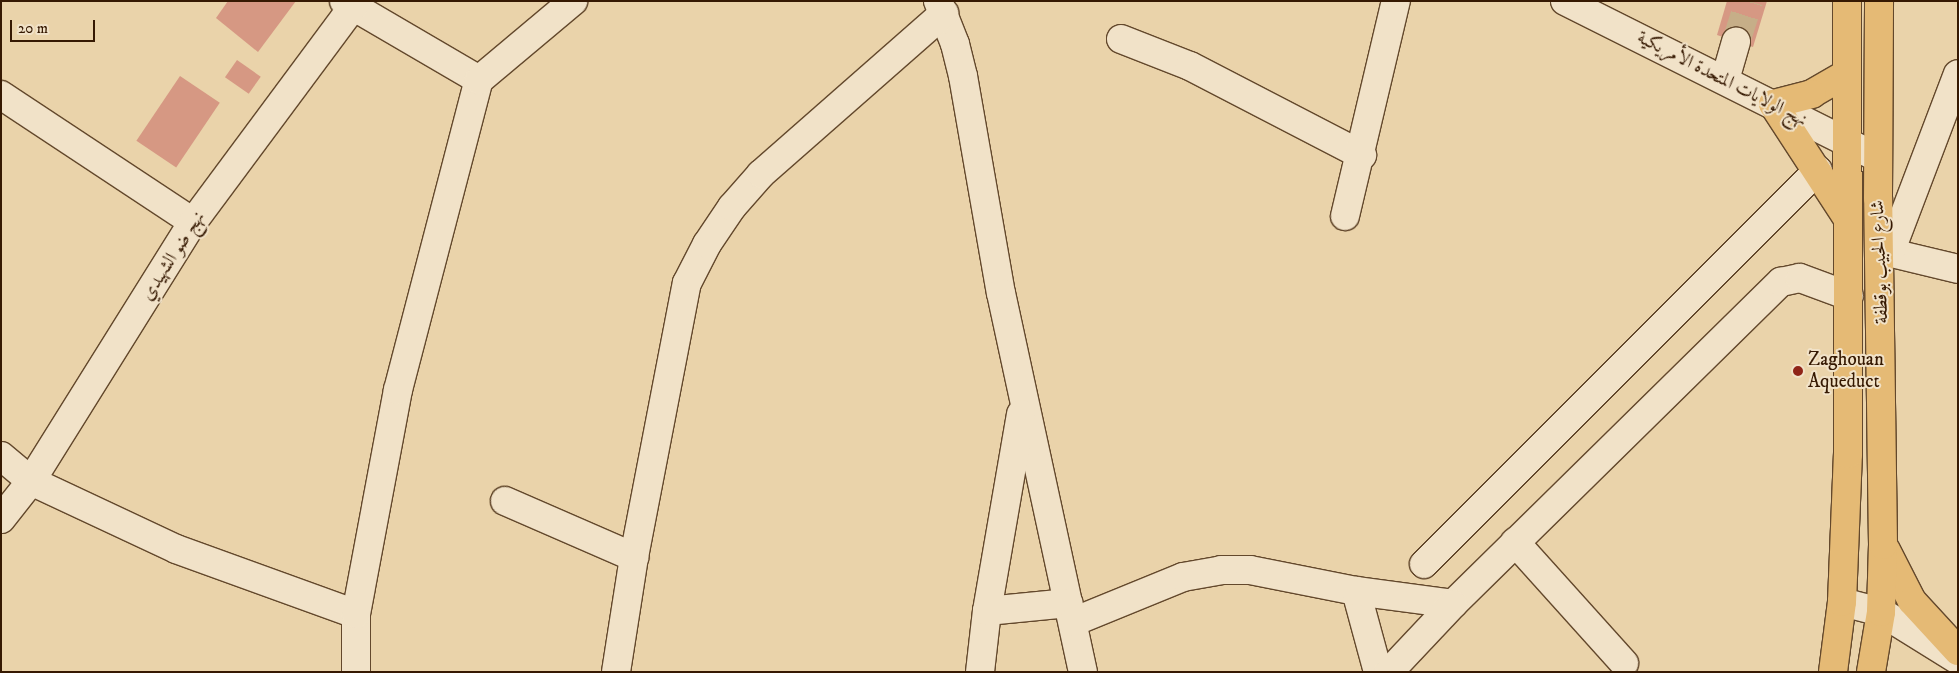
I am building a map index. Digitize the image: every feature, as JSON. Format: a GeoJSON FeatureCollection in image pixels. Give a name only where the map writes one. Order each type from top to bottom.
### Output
{"type":"FeatureCollection","features":[{"type":"Feature","properties":{"kind":"main road","name":"شارع الحبيب بوقطفة"},"geometry":{"type":"LineString","coordinates":[[1833,672],[1842,602],[1848,454],[1847,1]]}},
{"type":"Feature","properties":{"kind":"main road","name":"شارع الحبيب بوقطفة"},"geometry":{"type":"LineString","coordinates":[[1871,672],[1881,612],[1884,545],[1885,250],[1878,158],[1879,1]]}},
{"type":"Feature","properties":{"kind":"main road"},"geometry":{"type":"LineString","coordinates":[[1846,74],[1812,94],[1773,104],[1818,170],[1848,219]]}},
{"type":"Feature","properties":{"kind":"main road"},"geometry":{"type":"LineString","coordinates":[[1884,545],[1912,601],[1958,652]]}},
{"type":"Feature","properties":{"kind":"street"},"geometry":{"type":"LineString","coordinates":[[356,672],[356,614],[398,390],[479,80],[573,1]]}},
{"type":"Feature","properties":{"kind":"street"},"geometry":{"type":"LineString","coordinates":[[1345,216],[1362,155],[1396,1]]}},
{"type":"Feature","properties":{"kind":"street","name":"نهج الولايات المتحدة الأمريكية"},"geometry":{"type":"LineString","coordinates":[[1565,1],[1878,158]]}},
{"type":"Feature","properties":{"kind":"street"},"geometry":{"type":"LineString","coordinates":[[351,3],[479,80]]}},
{"type":"Feature","properties":{"kind":"street","name":"نهج ضو الشهيدي"},"geometry":{"type":"LineString","coordinates":[[1,519],[31,481],[193,222],[351,3]]}},
{"type":"Feature","properties":{"kind":"street"},"geometry":{"type":"LineString","coordinates":[[616,672],[634,557],[687,283],[707,244],[732,207],[761,174],[941,7],[956,44],[975,131],[1001,293],[1083,672]]}},
{"type":"Feature","properties":{"kind":"street"},"geometry":{"type":"LineString","coordinates":[[1121,39],[1190,66],[1362,155]]}},
{"type":"Feature","properties":{"kind":"street"},"geometry":{"type":"LineString","coordinates":[[1725,80],[1736,42]]}},
{"type":"Feature","properties":{"kind":"street"},"geometry":{"type":"LineString","coordinates":[[1958,74],[1885,250],[1958,269]]}},
{"type":"Feature","properties":{"kind":"street"},"geometry":{"type":"LineString","coordinates":[[1,95],[193,222]]}},
{"type":"Feature","properties":{"kind":"street"},"geometry":{"type":"LineString","coordinates":[[1424,564],[1818,170]]}},
{"type":"Feature","properties":{"kind":"street"},"geometry":{"type":"LineString","coordinates":[[1389,672],[1515,542],[1781,282],[1800,278],[1849,296]]}},
{"type":"Feature","properties":{"kind":"street"},"geometry":{"type":"LineString","coordinates":[[980,672],[987,611],[1023,401]]}},
{"type":"Feature","properties":{"kind":"street"},"geometry":{"type":"LineString","coordinates":[[1,456],[31,481],[176,549],[356,614]]}},
{"type":"Feature","properties":{"kind":"street"},"geometry":{"type":"LineString","coordinates":[[505,501],[634,557]]}},
{"type":"Feature","properties":{"kind":"street"},"geometry":{"type":"LineString","coordinates":[[1515,542],[1624,663]]}},
{"type":"Feature","properties":{"kind":"street"},"geometry":{"type":"LineString","coordinates":[[987,611],[1071,613],[1183,577],[1220,570],[1277,574],[1356,591],[1454,604]]}},
{"type":"Feature","properties":{"kind":"street"},"geometry":{"type":"LineString","coordinates":[[1356,591],[1378,672]]}},
{"type":"Feature","properties":{"kind":"street"},"geometry":{"type":"LineString","coordinates":[[1842,602],[1881,612],[1958,660]]}},
{"type":"Feature","properties":{"kind":"building"},"geometry":{"type":"Polygon","coordinates":[[[228,1],[296,1],[258,52],[216,18],[228,1]]]}},
{"type":"Feature","properties":{"kind":"building"},"geometry":{"type":"Polygon","coordinates":[[[1727,1],[1767,1],[1753,47],[1717,35],[1727,1]]]}},
{"type":"Feature","properties":{"kind":"building"},"geometry":{"type":"Polygon","coordinates":[[[237,60],[261,77],[249,94],[225,77],[237,60]]]}},
{"type":"Feature","properties":{"kind":"building"},"geometry":{"type":"Polygon","coordinates":[[[180,76],[220,103],[176,168],[136,141],[180,76]]]}},
{"type":"Feature","properties":{"kind":"tunnel"},"geometry":{"type":"LineString","coordinates":[[1736,42],[1749,1]]}},
{"type":"Feature","properties":{"kind":"place","name":"Zaghouan Aqueduct"},"geometry":{"type":"Point","coordinates":[1798,371]}}]}
